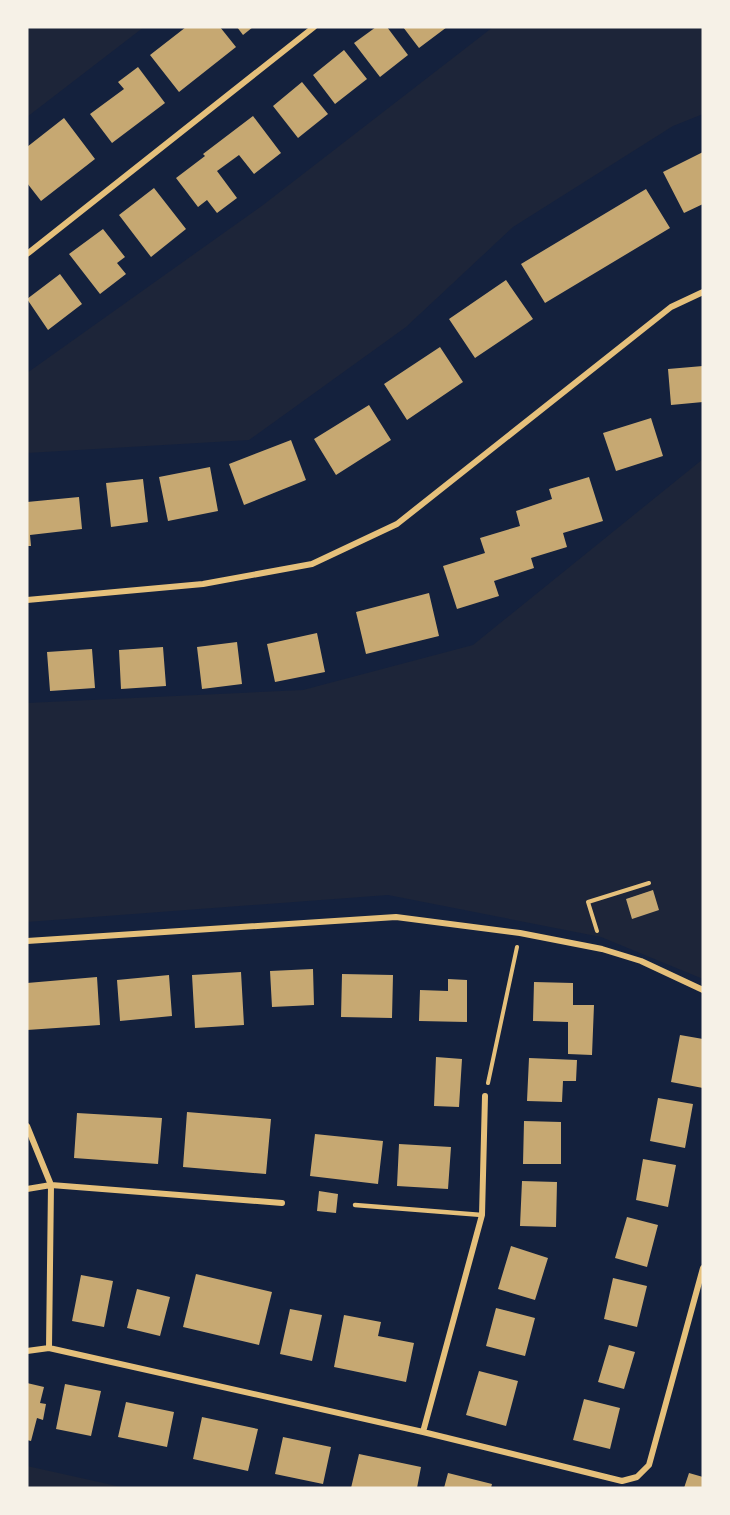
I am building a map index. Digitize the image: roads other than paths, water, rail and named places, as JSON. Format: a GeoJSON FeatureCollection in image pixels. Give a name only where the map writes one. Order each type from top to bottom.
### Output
{"type":"FeatureCollection","features":[{"type":"Feature","properties":{"kind":"street"},"geometry":{"type":"LineString","coordinates":[[27,254],[314,27]]}},
{"type":"Feature","properties":{"kind":"street"},"geometry":{"type":"LineString","coordinates":[[27,600],[203,584],[312,564],[396,524],[671,307],[703,292]]}},
{"type":"Feature","properties":{"kind":"street"},"geometry":{"type":"LineString","coordinates":[[27,941],[396,916],[520,933],[602,949],[641,961],[703,990]]}},
{"type":"Feature","properties":{"kind":"street"},"geometry":{"type":"LineString","coordinates":[[423,1432],[482,1215],[485,1095]]}},
{"type":"Feature","properties":{"kind":"street"},"geometry":{"type":"LineString","coordinates":[[27,1126],[51,1185],[50,1348]]}},
{"type":"Feature","properties":{"kind":"street"},"geometry":{"type":"LineString","coordinates":[[27,1189],[51,1185],[282,1203]]}},
{"type":"Feature","properties":{"kind":"street"},"geometry":{"type":"LineString","coordinates":[[27,1351],[50,1348],[423,1432],[622,1481],[637,1477],[649,1465],[703,1268]]}},
{"type":"Feature","properties":{"kind":"lane"},"geometry":{"type":"LineString","coordinates":[[355,1205],[482,1215]]}}]}
